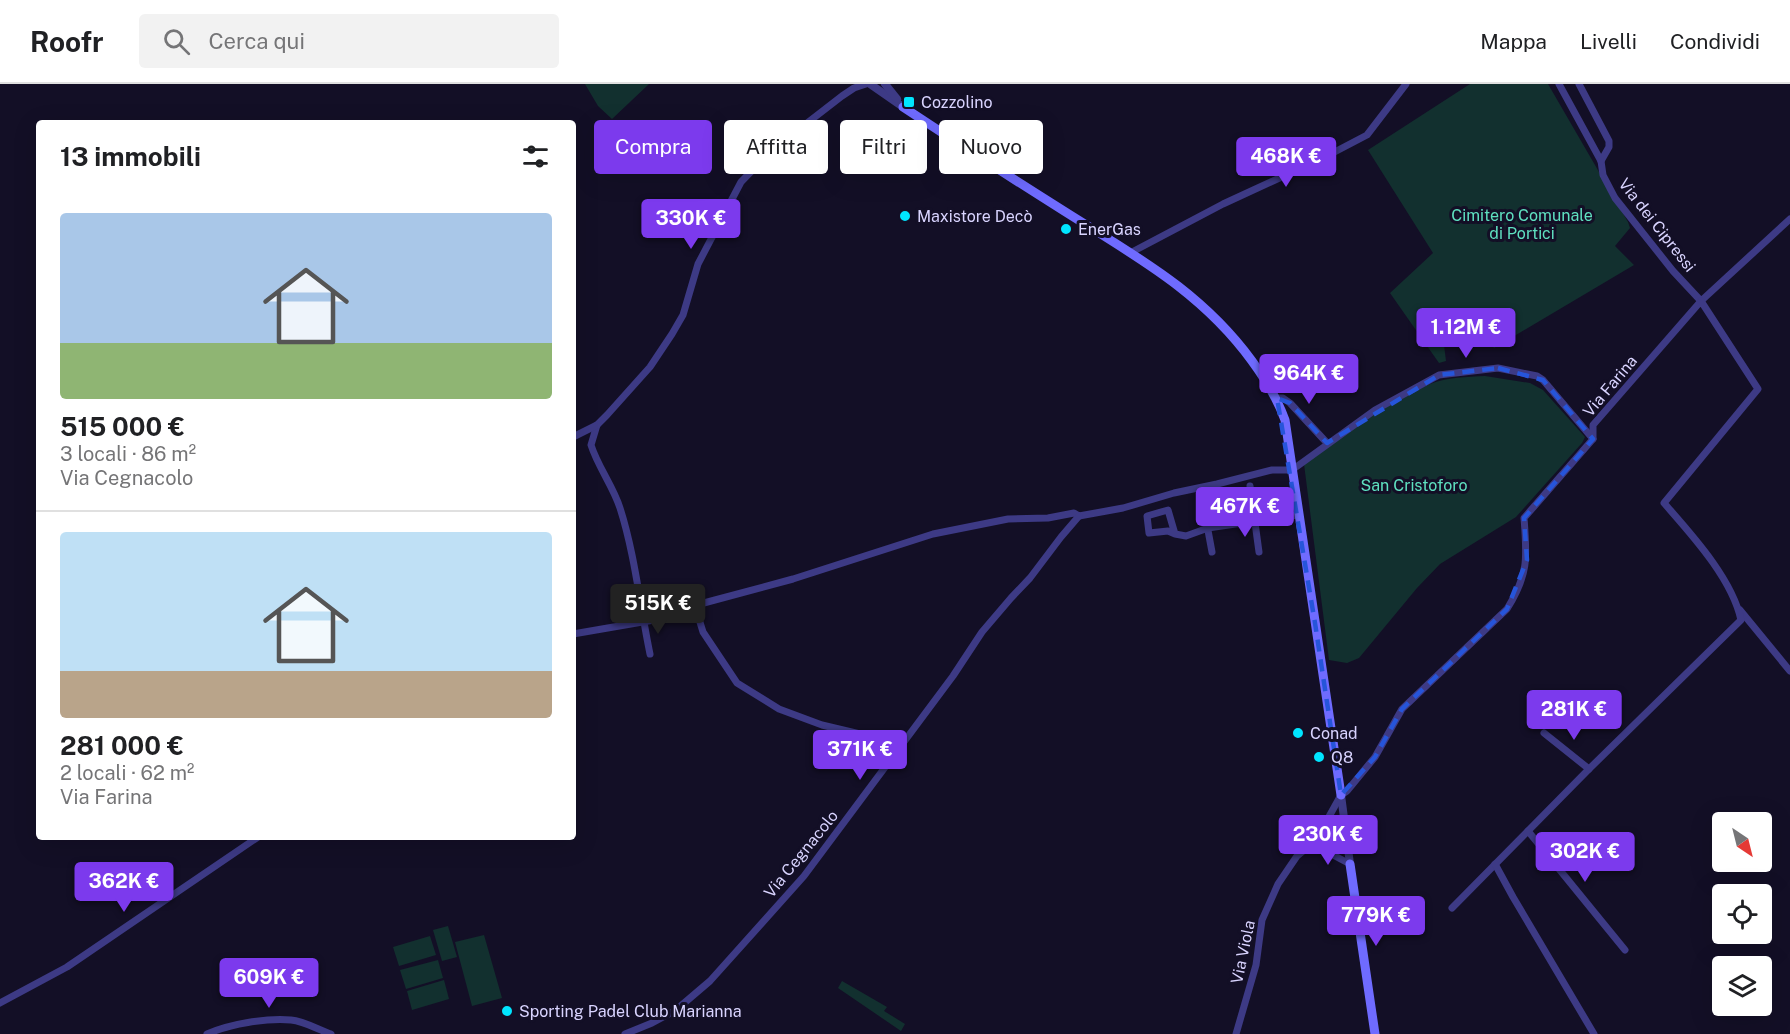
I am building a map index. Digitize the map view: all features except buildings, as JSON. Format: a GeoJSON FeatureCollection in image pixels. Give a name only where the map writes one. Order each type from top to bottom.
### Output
{"type":"FeatureCollection","features":[{"type":"Feature","properties":{"kind":"main road"},"geometry":{"type":"LineString","coordinates":[[903,107],[1165,274],[1225,326],[1278,398],[1285,420],[1341,795]]}},
{"type":"Feature","properties":{"kind":"main road"},"geometry":{"type":"LineString","coordinates":[[1350,864],[1375,1034]]}},
{"type":"Feature","properties":{"kind":"street"},"geometry":{"type":"LineString","coordinates":[[842,96],[850,84]]}},
{"type":"Feature","properties":{"kind":"street"},"geometry":{"type":"LineString","coordinates":[[576,435],[597,424],[650,367],[683,315],[698,264],[741,182],[771,151],[854,88],[868,84],[903,107]]}},
{"type":"Feature","properties":{"kind":"street"},"geometry":{"type":"LineString","coordinates":[[885,84],[903,107]]}},
{"type":"Feature","properties":{"kind":"street"},"geometry":{"type":"LineString","coordinates":[[1132,252],[1222,204],[1325,157],[1367,135],[1406,84]]}},
{"type":"Feature","properties":{"kind":"street","name":"Via dei Cipressi"},"geometry":{"type":"LineString","coordinates":[[1559,84],[1601,161],[1603,175],[1615,198],[1673,271],[1701,301]]}},
{"type":"Feature","properties":{"kind":"street"},"geometry":{"type":"LineString","coordinates":[[1579,84],[1610,141],[1610,147],[1601,161]]}},
{"type":"Feature","properties":{"kind":"street","name":"Via Farina"},"geometry":{"type":"LineString","coordinates":[[1341,795],[1347,791],[1375,756],[1402,710],[1507,609],[1517,593],[1527,560],[1524,518],[1593,439],[1593,424],[1701,301],[1790,219]]}},
{"type":"Feature","properties":{"kind":"street"},"geometry":{"type":"LineString","coordinates":[[1701,301],[1758,389],[1664,502],[1707,552],[1738,608],[1790,671]]}},
{"type":"Feature","properties":{"kind":"street"},"geometry":{"type":"LineString","coordinates":[[576,633],[654,620],[933,534],[1008,519],[1048,518],[1074,513],[1079,516],[1272,470],[1292,470],[1375,410],[1439,375],[1498,368],[1537,376],[1543,380],[1593,439]]}},
{"type":"Feature","properties":{"kind":"street"},"geometry":{"type":"LineString","coordinates":[[1278,398],[1283,398],[1290,403],[1327,443]]}},
{"type":"Feature","properties":{"kind":"street"},"geometry":{"type":"LineString","coordinates":[[597,424],[591,444],[620,509],[635,568],[642,621],[650,654]]}},
{"type":"Feature","properties":{"kind":"street"},"geometry":{"type":"LineString","coordinates":[[1250,486],[1259,552]]}},
{"type":"Feature","properties":{"kind":"street"},"geometry":{"type":"LineString","coordinates":[[1202,498],[1212,552]]}},
{"type":"Feature","properties":{"kind":"street"},"geometry":{"type":"LineString","coordinates":[[1175,534],[1168,510],[1147,516],[1149,533],[1168,531],[1175,534],[1186,536],[1208,528],[1298,515]]}},
{"type":"Feature","properties":{"kind":"street","name":"Via Cegnacolo"},"geometry":{"type":"LineString","coordinates":[[626,1034],[676,1011],[710,981],[804,876],[953,676],[982,632],[1030,578],[1079,516]]}},
{"type":"Feature","properties":{"kind":"street"},"geometry":{"type":"LineString","coordinates":[[695,606],[703,632],[736,683],[778,709],[822,725],[881,739]]}},
{"type":"Feature","properties":{"kind":"street"},"geometry":{"type":"LineString","coordinates":[[1452,908],[1741,620],[1738,608]]}},
{"type":"Feature","properties":{"kind":"street"},"geometry":{"type":"LineString","coordinates":[[1544,733],[1589,769]]}},
{"type":"Feature","properties":{"kind":"street"},"geometry":{"type":"LineString","coordinates":[[1341,795],[1350,864]]}},
{"type":"Feature","properties":{"kind":"street"},"geometry":{"type":"LineString","coordinates":[[1341,795],[1317,843],[1350,864]]}},
{"type":"Feature","properties":{"kind":"street","name":"Via Viola"},"geometry":{"type":"LineString","coordinates":[[1236,1034],[1256,965],[1262,920],[1278,884],[1297,856],[1317,843],[1343,818]]}},
{"type":"Feature","properties":{"kind":"street"},"geometry":{"type":"LineString","coordinates":[[1528,831],[1625,950]]}},
{"type":"Feature","properties":{"kind":"street","name":"Via Viola"},"geometry":{"type":"LineString","coordinates":[[1317,843],[1347,839]]}},
{"type":"Feature","properties":{"kind":"street"},"geometry":{"type":"LineString","coordinates":[[0,1003],[67,967],[254,840]]}},
{"type":"Feature","properties":{"kind":"street"},"geometry":{"type":"LineString","coordinates":[[1495,864],[1594,1034]]}},
{"type":"Feature","properties":{"kind":"street"},"geometry":{"type":"LineString","coordinates":[[207,1034],[245,1023],[293,1020],[332,1034]]}},
{"type":"Feature","properties":{"kind":"highlighted area"},"geometry":{"type":"Polygon","coordinates":[[[1498,368],[1543,380],[1593,439],[1524,518],[1527,560],[1507,609],[1402,709],[1375,757],[1341,795],[1315,623],[1277,398],[1290,403],[1327,443],[1439,375],[1498,368]]]}},
{"type":"Feature","properties":{"kind":"green space"},"geometry":{"type":"Polygon","coordinates":[[[585,84],[649,84],[612,119],[598,106],[585,84]]]}},
{"type":"Feature","properties":{"kind":"green space","name":"Cimitero Comunale di Portici"},"geometry":{"type":"Polygon","coordinates":[[[1470,84],[1548,84],[1628,222],[1630,228],[1615,246],[1634,265],[1494,348],[1485,335],[1446,343],[1444,345],[1446,361],[1439,363],[1390,293],[1433,253],[1368,150],[1470,84]]]}},
{"type":"Feature","properties":{"kind":"green space","name":"San Cristoforo"},"geometry":{"type":"Polygon","coordinates":[[[1485,376],[1530,383],[1543,390],[1585,437],[1582,443],[1516,517],[1440,564],[1359,658],[1347,663],[1329,660],[1304,464],[1365,421],[1413,392],[1443,380],[1485,376]]]}},
{"type":"Feature","properties":{"kind":"green space"},"geometry":{"type":"Polygon","coordinates":[[[448,926],[457,957],[442,961],[433,930],[448,926]]]}},
{"type":"Feature","properties":{"kind":"green space"},"geometry":{"type":"Polygon","coordinates":[[[484,935],[502,998],[472,1006],[455,942],[484,935]]]}},
{"type":"Feature","properties":{"kind":"green space"},"geometry":{"type":"Polygon","coordinates":[[[430,936],[436,955],[399,966],[393,947],[430,936]]]}},
{"type":"Feature","properties":{"kind":"green space"},"geometry":{"type":"Polygon","coordinates":[[[438,960],[443,978],[406,989],[400,970],[438,960]]]}},
{"type":"Feature","properties":{"kind":"green space"},"geometry":{"type":"Polygon","coordinates":[[[444,980],[449,999],[412,1010],[407,991],[444,980]]]}},
{"type":"Feature","properties":{"kind":"green space"},"geometry":{"type":"Polygon","coordinates":[[[842,981],[887,1007],[884,1011],[905,1024],[901,1031],[838,988],[842,981]]]}},
{"type":"Feature","properties":{"kind":"place","name":"Cozzolino"},"geometry":{"type":"Point","coordinates":[909,102]}},
{"type":"Feature","properties":{"kind":"place","name":"Maxistore Decò"},"geometry":{"type":"Point","coordinates":[905,216]}},
{"type":"Feature","properties":{"kind":"place","name":"EnerGas"},"geometry":{"type":"Point","coordinates":[1066,229]}},
{"type":"Feature","properties":{"kind":"place","name":"Conad"},"geometry":{"type":"Point","coordinates":[1298,733]}},
{"type":"Feature","properties":{"kind":"place","name":"Q8"},"geometry":{"type":"Point","coordinates":[1319,757]}},
{"type":"Feature","properties":{"kind":"place","name":"Sporting Padel Club Marianna"},"geometry":{"type":"Point","coordinates":[507,1011]}}]}
